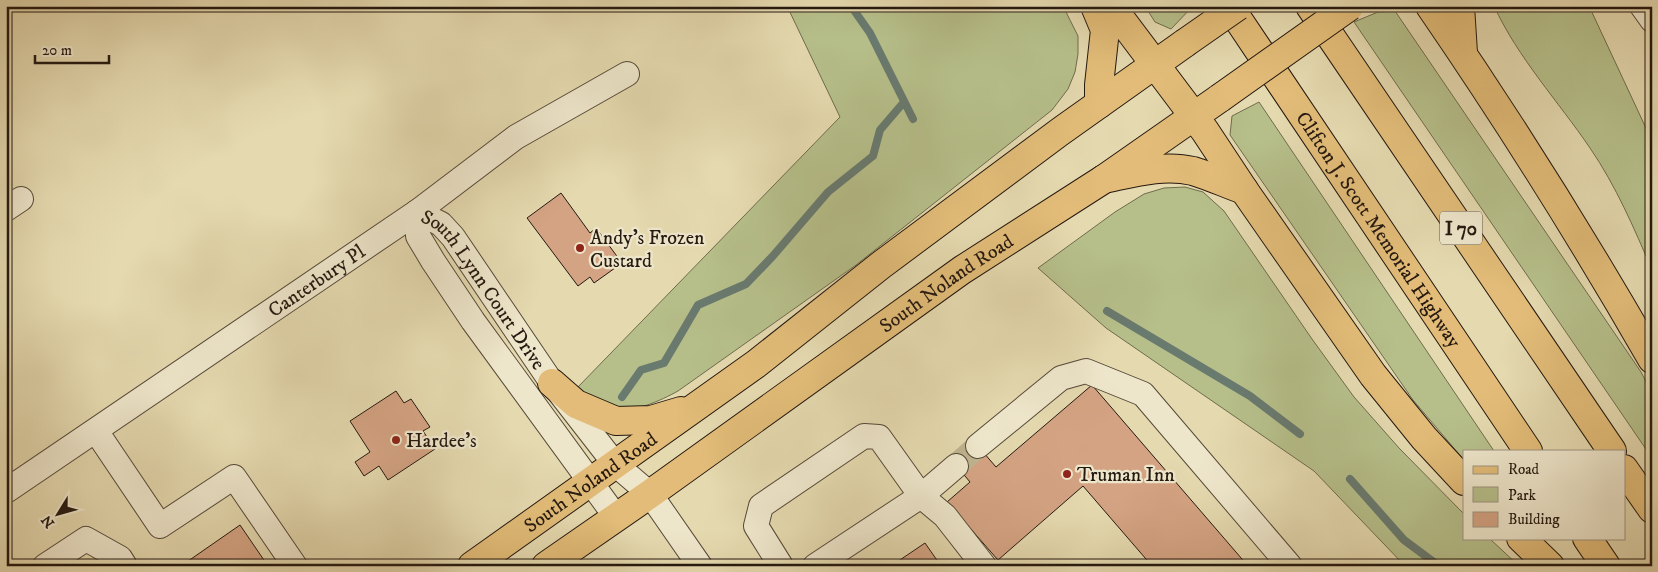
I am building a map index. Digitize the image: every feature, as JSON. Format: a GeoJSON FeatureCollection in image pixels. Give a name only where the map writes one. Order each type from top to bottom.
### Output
{"type":"FeatureCollection","features":[{"type":"Feature","properties":{"kind":"main road"},"geometry":{"type":"LineString","coordinates":[[1095,6],[1105,30],[1099,85],[1099,104]]}},
{"type":"Feature","properties":{"kind":"main road"},"geometry":{"type":"LineString","coordinates":[[1111,6],[1194,116],[1373,375],[1424,438],[1463,480]]}},
{"type":"Feature","properties":{"kind":"main road","name":"Clifton J. Scott Memorial Highway"},"geometry":{"type":"LineString","coordinates":[[1229,6],[1527,450]]}},
{"type":"Feature","properties":{"kind":"main road","name":"South Noland Road"},"geometry":{"type":"LineString","coordinates":[[472,566],[756,364],[881,265],[1153,64],[1238,6]]}},
{"type":"Feature","properties":{"kind":"main road","name":"I 70"},"geometry":{"type":"LineString","coordinates":[[1310,6],[1611,450]]}},
{"type":"Feature","properties":{"kind":"main road","name":"South Noland Road"},"geometry":{"type":"LineString","coordinates":[[546,566],[650,494],[962,270],[1104,179],[1350,6]]}},
{"type":"Feature","properties":{"kind":"main road"},"geometry":{"type":"LineString","coordinates":[[1430,6],[1594,258],[1652,359]]}},
{"type":"Feature","properties":{"kind":"main road"},"geometry":{"type":"LineString","coordinates":[[1460,6],[1463,55]]}},
{"type":"Feature","properties":{"kind":"main road"},"geometry":{"type":"LineString","coordinates":[[1104,179],[1156,168],[1192,171],[1244,190]]}},
{"type":"Feature","properties":{"kind":"main road"},"geometry":{"type":"LineString","coordinates":[[552,383],[576,404],[616,421],[651,420],[692,409]]}},
{"type":"Feature","properties":{"kind":"main road"},"geometry":{"type":"LineString","coordinates":[[1626,472],[1652,509]]}},
{"type":"Feature","properties":{"kind":"main road"},"geometry":{"type":"LineString","coordinates":[[1523,540],[1550,566]]}},
{"type":"Feature","properties":{"kind":"main road"},"geometry":{"type":"LineString","coordinates":[[1588,540],[1606,566]]}},
{"type":"Feature","properties":{"kind":"street"},"geometry":{"type":"LineString","coordinates":[[1642,6],[1652,20]]}},
{"type":"Feature","properties":{"kind":"street","name":"Canterbury Pl"},"geometry":{"type":"LineString","coordinates":[[6,491],[417,212],[516,137],[627,74]]}},
{"type":"Feature","properties":{"kind":"street","name":"South Lynn Court Drive"},"geometry":{"type":"LineString","coordinates":[[616,517],[473,321],[433,261],[418,236],[417,212],[441,224],[453,238],[552,383],[615,464],[650,494],[700,566]]}},
{"type":"Feature","properties":{"kind":"street"},"geometry":{"type":"LineString","coordinates":[[978,446],[1061,378],[1086,371],[1144,394],[1290,566]]}},
{"type":"Feature","properties":{"kind":"street"},"geometry":{"type":"LineString","coordinates":[[96,430],[160,526],[234,477],[295,566]]}},
{"type":"Feature","properties":{"kind":"street"},"geometry":{"type":"LineString","coordinates":[[781,566],[756,526],[761,506],[864,436],[879,437],[921,496],[945,516],[984,566]]}},
{"type":"Feature","properties":{"kind":"street"},"geometry":{"type":"LineString","coordinates":[[815,566],[921,496],[956,466]]}},
{"type":"Feature","properties":{"kind":"street"},"geometry":{"type":"LineString","coordinates":[[45,566],[86,539],[120,558],[125,566]]}},
{"type":"Feature","properties":{"kind":"green space"},"geometry":{"type":"Polygon","coordinates":[[[787,6],[1063,6],[1078,36],[1075,72],[1068,89],[1052,110],[856,265],[678,391],[646,406],[627,410],[611,408],[577,388],[840,117],[787,6]]]}},
{"type":"Feature","properties":{"kind":"green space"},"geometry":{"type":"Polygon","coordinates":[[[1145,6],[1193,6],[1171,29],[1155,22],[1145,6]]]}},
{"type":"Feature","properties":{"kind":"green space"},"geometry":{"type":"Polygon","coordinates":[[[1494,6],[1589,6],[1652,141],[1652,270],[1608,177],[1578,131],[1526,61],[1494,6]]]}},
{"type":"Feature","properties":{"kind":"green space"},"geometry":{"type":"Polygon","coordinates":[[[1395,11],[1641,372],[1652,393],[1652,458],[1354,22],[1378,12],[1395,11]]]}},
{"type":"Feature","properties":{"kind":"green space"},"geometry":{"type":"Polygon","coordinates":[[[1259,102],[1493,450],[1463,450],[1463,459],[1413,400],[1230,135],[1232,116],[1259,102]]]}},
{"type":"Feature","properties":{"kind":"green space"},"geometry":{"type":"Polygon","coordinates":[[[1185,187],[1203,192],[1224,211],[1354,397],[1399,448],[1463,513],[1463,540],[1491,540],[1519,566],[1405,566],[1314,471],[1106,328],[1038,268],[1115,212],[1144,194],[1164,188],[1185,187]]]}},
{"type":"Feature","properties":{"kind":"building","name":"Andy's Frozen Custard"},"geometry":{"type":"Polygon","coordinates":[[[561,193],[590,233],[596,228],[622,263],[594,283],[590,277],[578,286],[527,218],[561,193]]]}},
{"type":"Feature","properties":{"kind":"building","name":"Truman Inn"},"geometry":{"type":"Polygon","coordinates":[[[1092,385],[1248,566],[1152,566],[1083,486],[998,560],[947,502],[970,482],[949,457],[971,438],[996,467],[1092,385]]]}},
{"type":"Feature","properties":{"kind":"building","name":"Hardee's"},"geometry":{"type":"Polygon","coordinates":[[[396,391],[404,403],[411,399],[430,427],[423,431],[435,449],[388,480],[379,466],[364,476],[355,462],[370,452],[350,421],[396,391]]]}},
{"type":"Feature","properties":{"kind":"building"},"geometry":{"type":"Polygon","coordinates":[[[240,525],[268,566],[181,566],[240,525]]]}},
{"type":"Feature","properties":{"kind":"building"},"geometry":{"type":"Polygon","coordinates":[[[925,543],[941,566],[891,566],[925,543]]]}},
{"type":"Feature","properties":{"kind":"waterway"},"geometry":{"type":"LineString","coordinates":[[851,6],[870,33],[913,119]]}},
{"type":"Feature","properties":{"kind":"waterway"},"geometry":{"type":"LineString","coordinates":[[622,397],[641,370],[664,363],[698,305],[746,284],[828,192],[873,156],[880,130],[904,102]]}},
{"type":"Feature","properties":{"kind":"waterway"},"geometry":{"type":"LineString","coordinates":[[1107,311],[1250,396],[1300,434]]}},
{"type":"Feature","properties":{"kind":"waterway"},"geometry":{"type":"LineString","coordinates":[[1350,479],[1404,540],[1439,566]]}},
{"type":"Feature","properties":{"kind":"tunnel"},"geometry":{"type":"LineString","coordinates":[[956,466],[978,446]]}},
{"type":"Feature","properties":{"kind":"place","name":"Andy's Frozen Custard"},"geometry":{"type":"Point","coordinates":[580,248]}},
{"type":"Feature","properties":{"kind":"place","name":"Hardee's"},"geometry":{"type":"Point","coordinates":[396,440]}},
{"type":"Feature","properties":{"kind":"place","name":"Truman Inn"},"geometry":{"type":"Point","coordinates":[1067,474]}}]}
